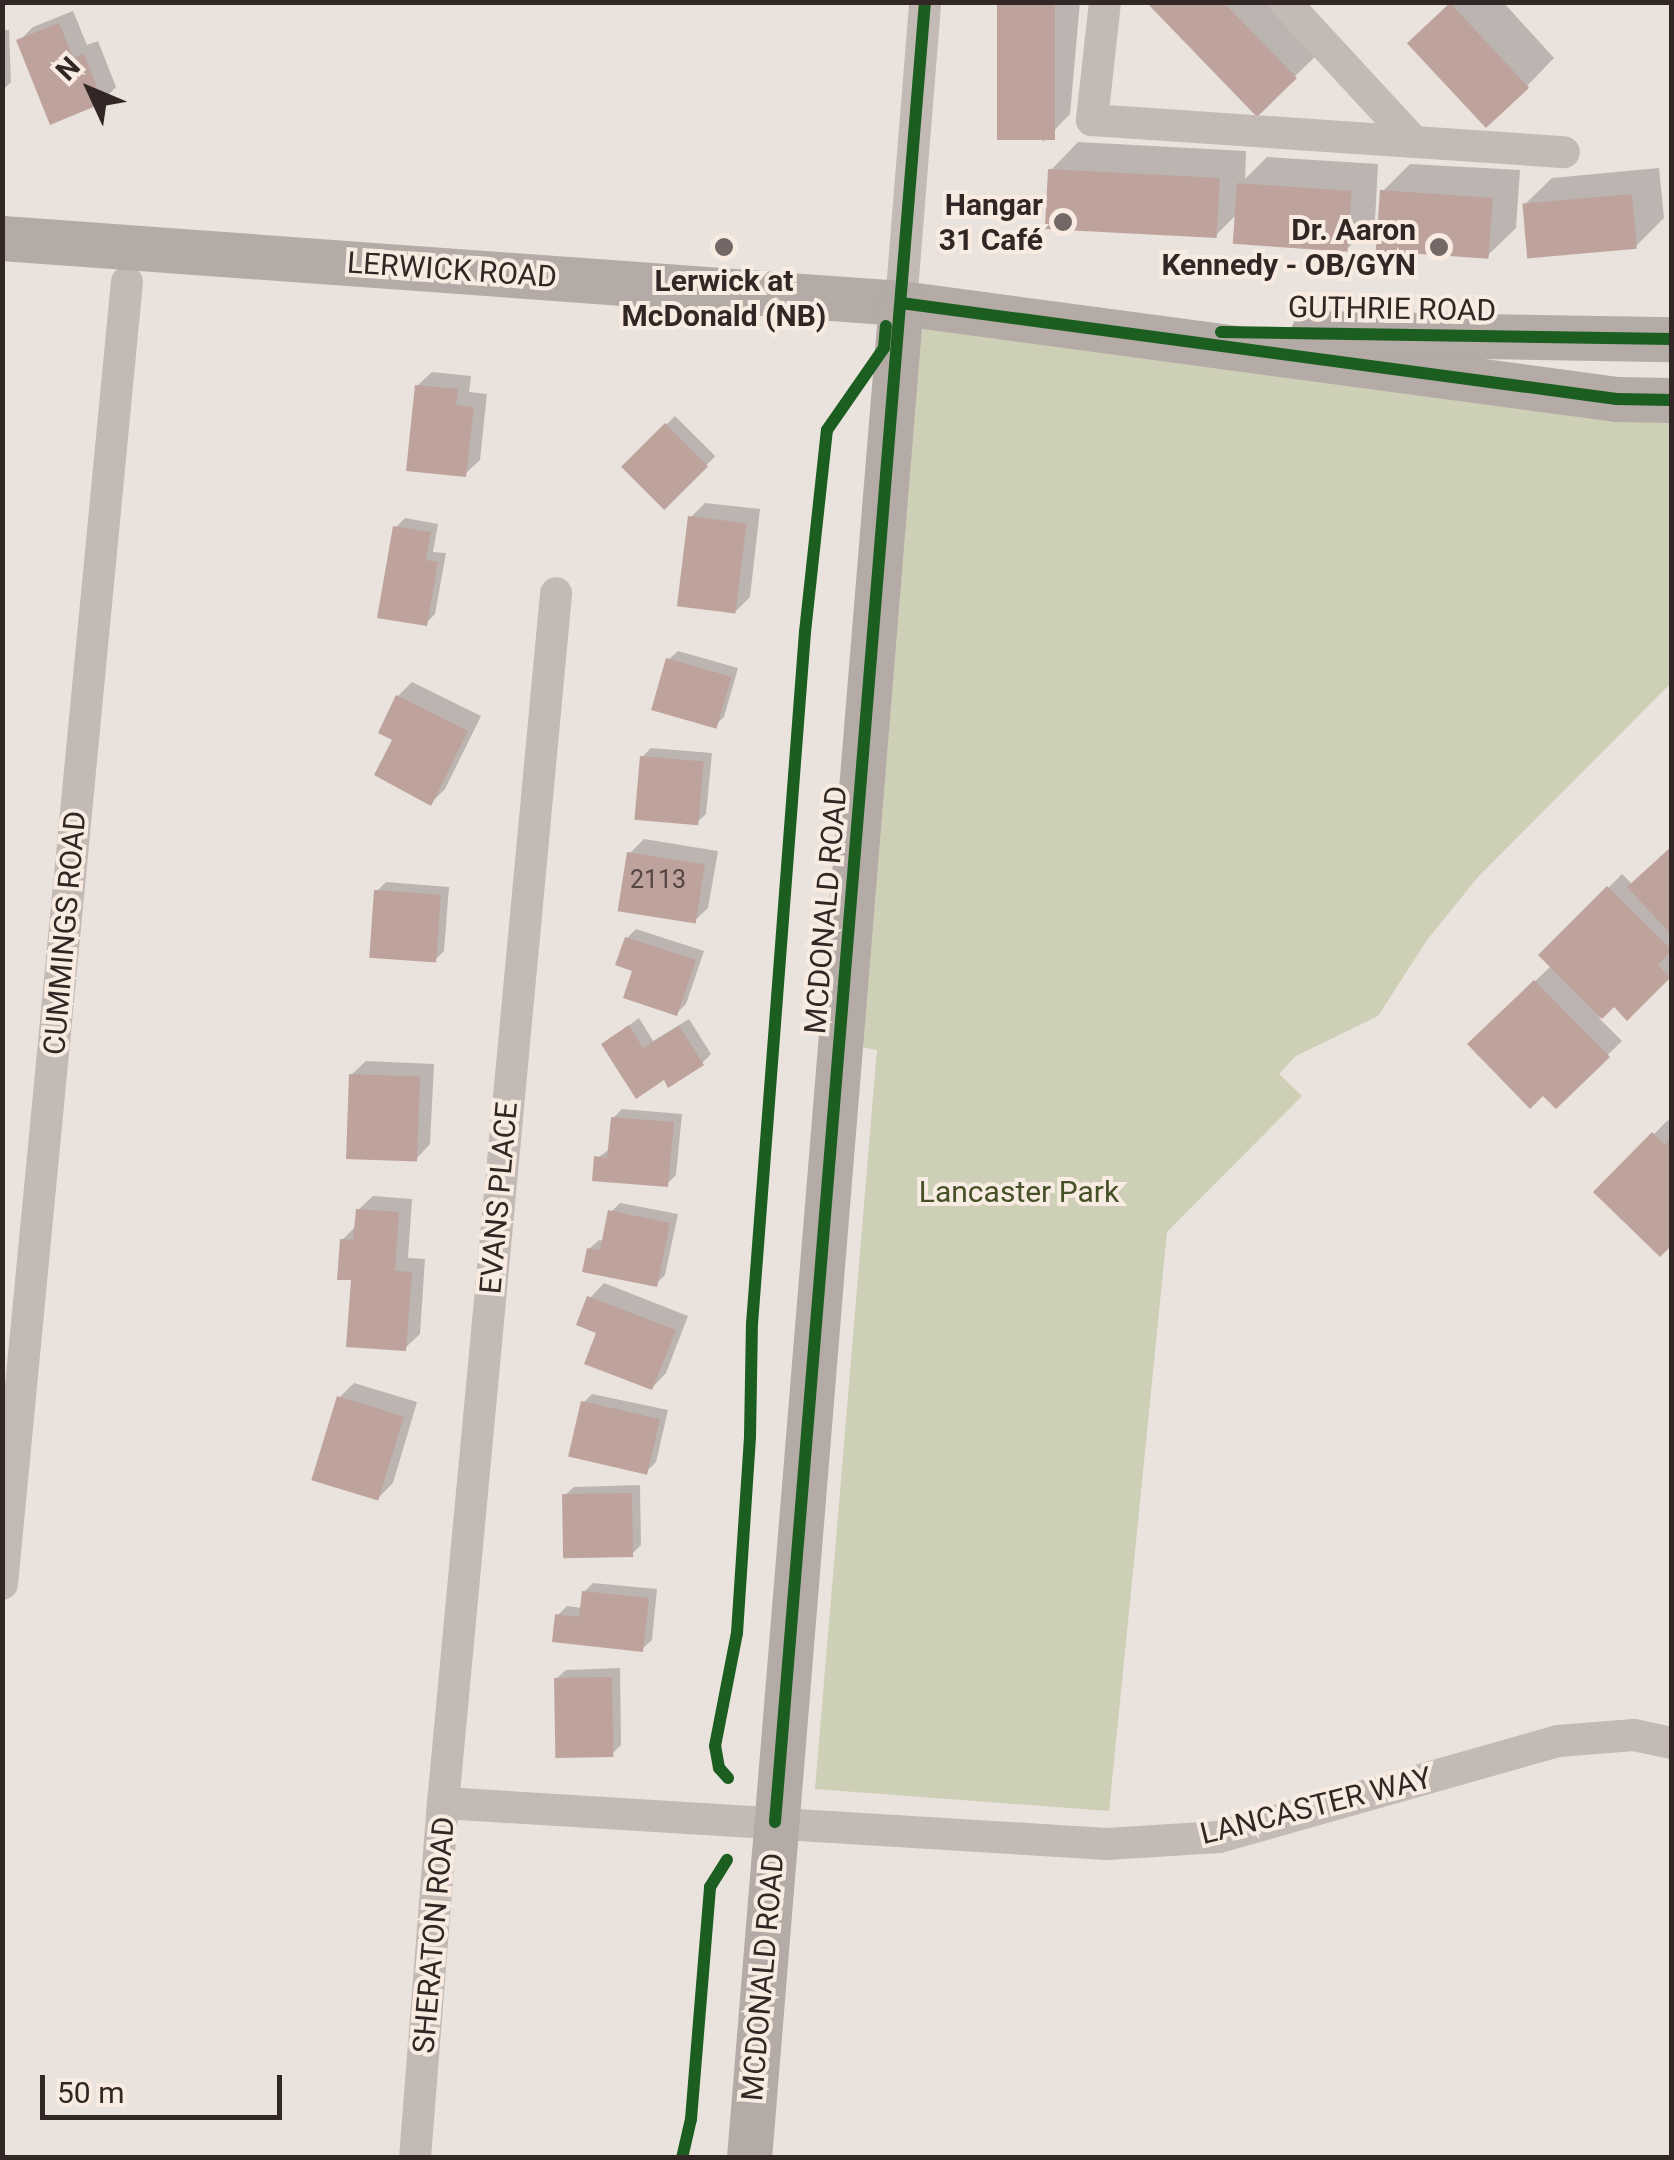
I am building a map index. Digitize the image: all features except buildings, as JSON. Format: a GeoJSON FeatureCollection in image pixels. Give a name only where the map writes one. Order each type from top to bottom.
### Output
{"type":"FeatureCollection","features":[{"type":"Feature","properties":{"kind":"main road","name":"LERWICK ROAD"},"geometry":{"type":"LineString","coordinates":[[2,238],[900,303]]}},
{"type":"Feature","properties":{"kind":"main road","name":"GUTHRIE ROAD"},"geometry":{"type":"LineString","coordinates":[[900,303],[1616,399],[1672,400]]}},
{"type":"Feature","properties":{"kind":"main road","name":"MCDONALD ROAD"},"geometry":{"type":"LineString","coordinates":[[749,2158],[900,303]]}},
{"type":"Feature","properties":{"kind":"main road","name":"GUTHRIE ROAD"},"geometry":{"type":"LineString","coordinates":[[1112,330],[1672,338]]}},
{"type":"Feature","properties":{"kind":"street","name":"MCDONALD ROAD"},"geometry":{"type":"LineString","coordinates":[[900,303],[925,2]]}},
{"type":"Feature","properties":{"kind":"street"},"geometry":{"type":"LineString","coordinates":[[1105,2],[1092,120],[1564,152]]}},
{"type":"Feature","properties":{"kind":"street"},"geometry":{"type":"LineString","coordinates":[[1284,2],[1414,142]]}},
{"type":"Feature","properties":{"kind":"street","name":"CUMMINGS ROAD"},"geometry":{"type":"LineString","coordinates":[[2,1584],[128,282]]}},
{"type":"Feature","properties":{"kind":"street","name":"EVANS PLACE"},"geometry":{"type":"LineString","coordinates":[[443,1802],[556,593]]}},
{"type":"Feature","properties":{"kind":"street","name":"LANCASTER WAY"},"geometry":{"type":"LineString","coordinates":[[775,1822],[1107,1844],[1218,1837],[1558,1741],[1634,1735],[1672,1743]]}},
{"type":"Feature","properties":{"kind":"street","name":"SHERATON ROAD"},"geometry":{"type":"LineString","coordinates":[[415,2158],[443,1802],[775,1822]]}},
{"type":"Feature","properties":{"kind":"green space","name":"Lancaster Park"},"geometry":{"type":"Polygon","coordinates":[[[901,303],[1671,400],[1671,683],[1478,877],[1427,940],[1378,1016],[1296,1056],[1279,1074],[1302,1096],[1167,1232],[1109,1811],[815,1789],[877,1050],[840,1043],[901,303]]]}},
{"type":"Feature","properties":{"kind":"cycle path"},"geometry":{"type":"LineString","coordinates":[[775,1822],[925,2]]}},
{"type":"Feature","properties":{"kind":"cycle path"},"geometry":{"type":"LineString","coordinates":[[901,303],[1617,399],[1672,400]]}},
{"type":"Feature","properties":{"kind":"cycle path"},"geometry":{"type":"LineString","coordinates":[[728,1778],[719,1768],[715,1746],[737,1633],[750,1436],[752,1324],[805,632],[827,430],[884,348],[886,326]]}},
{"type":"Feature","properties":{"kind":"cycle path"},"geometry":{"type":"LineString","coordinates":[[1221,332],[1672,339]]}},
{"type":"Feature","properties":{"kind":"cycle path"},"geometry":{"type":"LineString","coordinates":[[682,2158],[691,2119],[710,1887],[727,1860]]}},
{"type":"Feature","properties":{"kind":"place","name":"Hangar 31 Café"},"geometry":{"type":"Point","coordinates":[1063,222]}},
{"type":"Feature","properties":{"kind":"place","name":"Lerwick at McDonald (NB)"},"geometry":{"type":"Point","coordinates":[724,247]}},
{"type":"Feature","properties":{"kind":"place","name":"Dr. Aaron Kennedy - OB/GYN"},"geometry":{"type":"Point","coordinates":[1439,247]}}]}
